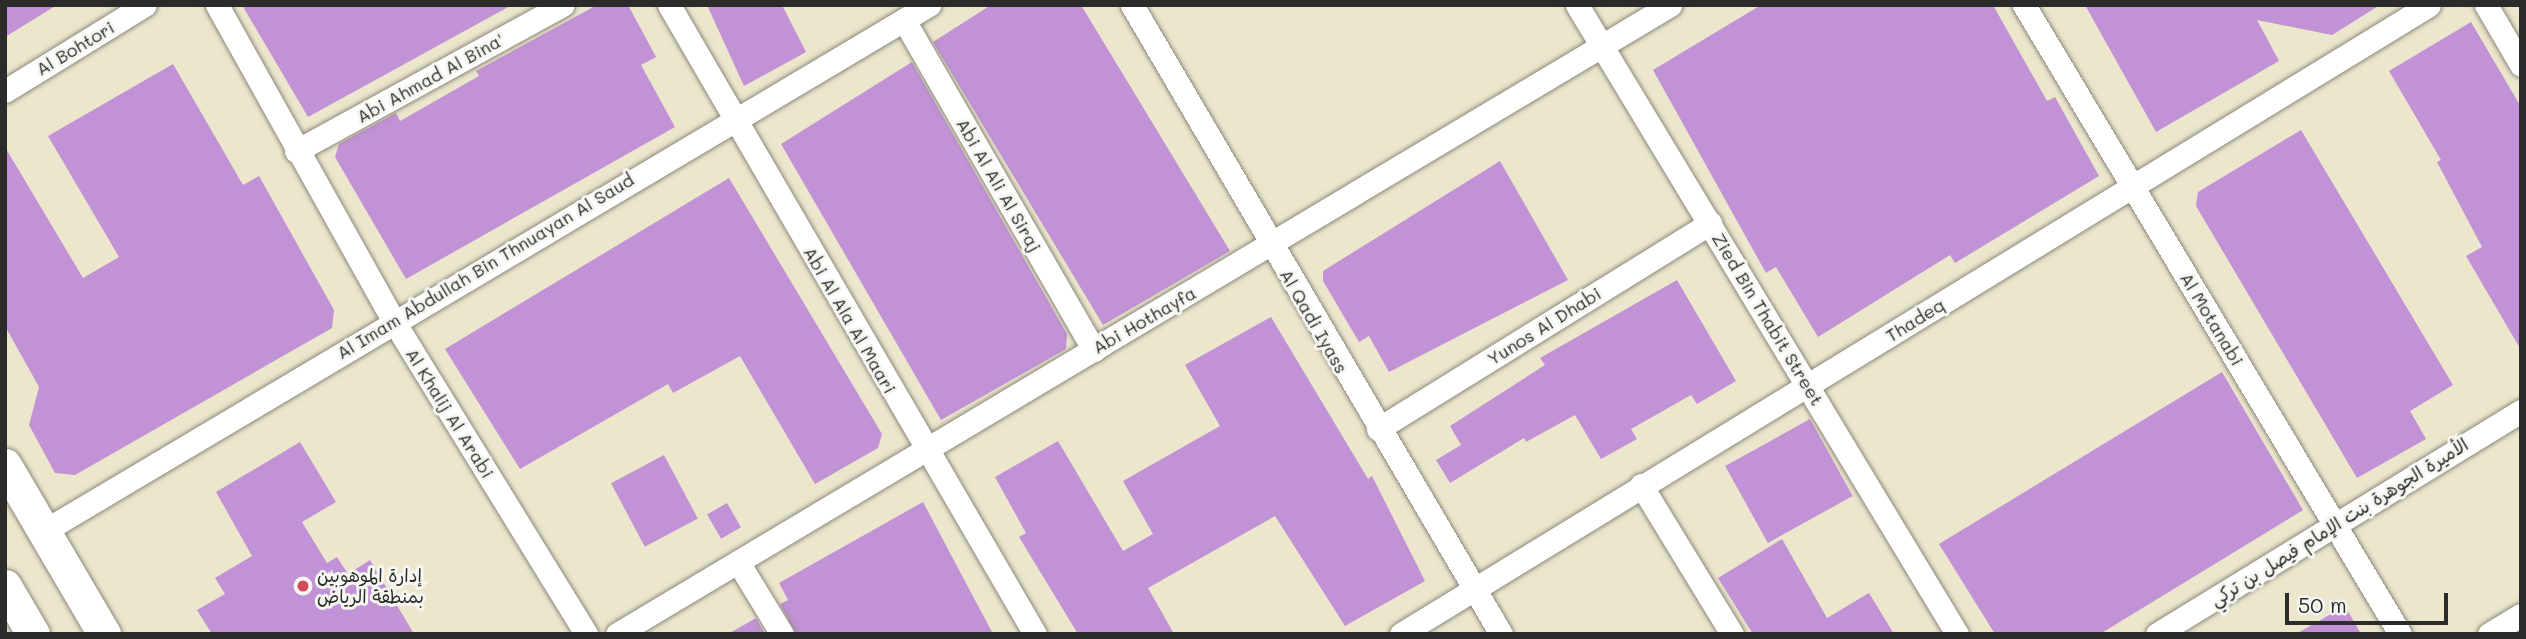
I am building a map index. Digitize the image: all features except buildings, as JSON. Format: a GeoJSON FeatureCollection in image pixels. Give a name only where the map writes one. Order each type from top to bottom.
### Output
{"type":"FeatureCollection","features":[{"type":"Feature","properties":{"kind":"main road"},"geometry":{"type":"LineString","coordinates":[[5,465],[104,634]]}},
{"type":"Feature","properties":{"kind":"main road"},"geometry":{"type":"LineString","coordinates":[[5,586],[33,634]]}},
{"type":"Feature","properties":{"kind":"street","name":"Al Bohtori"},"geometry":{"type":"LineString","coordinates":[[5,91],[145,5]]}},
{"type":"Feature","properties":{"kind":"street","name":"Al Khalij Al Arabi"},"geometry":{"type":"LineString","coordinates":[[217,5],[296,151],[393,320],[586,634]]}},
{"type":"Feature","properties":{"kind":"street","name":"Abi Ahmad Al Bina'"},"geometry":{"type":"LineString","coordinates":[[296,151],[564,5]]}},
{"type":"Feature","properties":{"kind":"street","name":"Abi Al Ala Al Maari"},"geometry":{"type":"LineString","coordinates":[[669,5],[924,450],[1035,634]]}},
{"type":"Feature","properties":{"kind":"street","name":"Al Imam Abdullah Bin Thnuayan Al Saud"},"geometry":{"type":"LineString","coordinates":[[44,531],[393,320],[929,5]]}},
{"type":"Feature","properties":{"kind":"street","name":"Al Qadi Iyass"},"geometry":{"type":"LineString","coordinates":[[1132,5],[1378,429],[1501,634]]}},
{"type":"Feature","properties":{"kind":"street","name":"Zied Bin Thabit Street"},"geometry":{"type":"LineString","coordinates":[[1577,5],[1810,385],[1956,634]]}},
{"type":"Feature","properties":{"kind":"street","name":"Abi Hothayfa"},"geometry":{"type":"LineString","coordinates":[[617,634],[1271,246],[1670,5]]}},
{"type":"Feature","properties":{"kind":"street","name":"Al Motanabi"},"geometry":{"type":"LineString","coordinates":[[2024,5],[2400,634]]}},
{"type":"Feature","properties":{"kind":"street","name":"Thadeq"},"geometry":{"type":"LineString","coordinates":[[1401,634],[2429,5]]}},
{"type":"Feature","properties":{"kind":"street"},"geometry":{"type":"LineString","coordinates":[[2486,5],[2521,65]]}},
{"type":"Feature","properties":{"kind":"street","name":"Abi Al Ali Al Siraj"},"geometry":{"type":"LineString","coordinates":[[904,20],[1094,349]]}},
{"type":"Feature","properties":{"kind":"street","name":"Yunos Al Dhabi"},"geometry":{"type":"LineString","coordinates":[[1378,429],[1710,223]]}},
{"type":"Feature","properties":{"kind":"street","name":"الأميرة الجوهرة بنت الإمام فيصل بن تركي"},"geometry":{"type":"LineString","coordinates":[[2157,634],[2521,411]]}},
{"type":"Feature","properties":{"kind":"street"},"geometry":{"type":"LineString","coordinates":[[1642,485],[1732,634]]}},
{"type":"Feature","properties":{"kind":"street"},"geometry":{"type":"LineString","coordinates":[[738,562],[782,634]]}},
{"type":"Feature","properties":{"kind":"street"},"geometry":{"type":"LineString","coordinates":[[2489,634],[2521,615]]}},
{"type":"Feature","properties":{"kind":"place","name":"إدارة الموهوبين بمنطقة الرياض"},"geometry":{"type":"Point","coordinates":[303,586]}}]}
